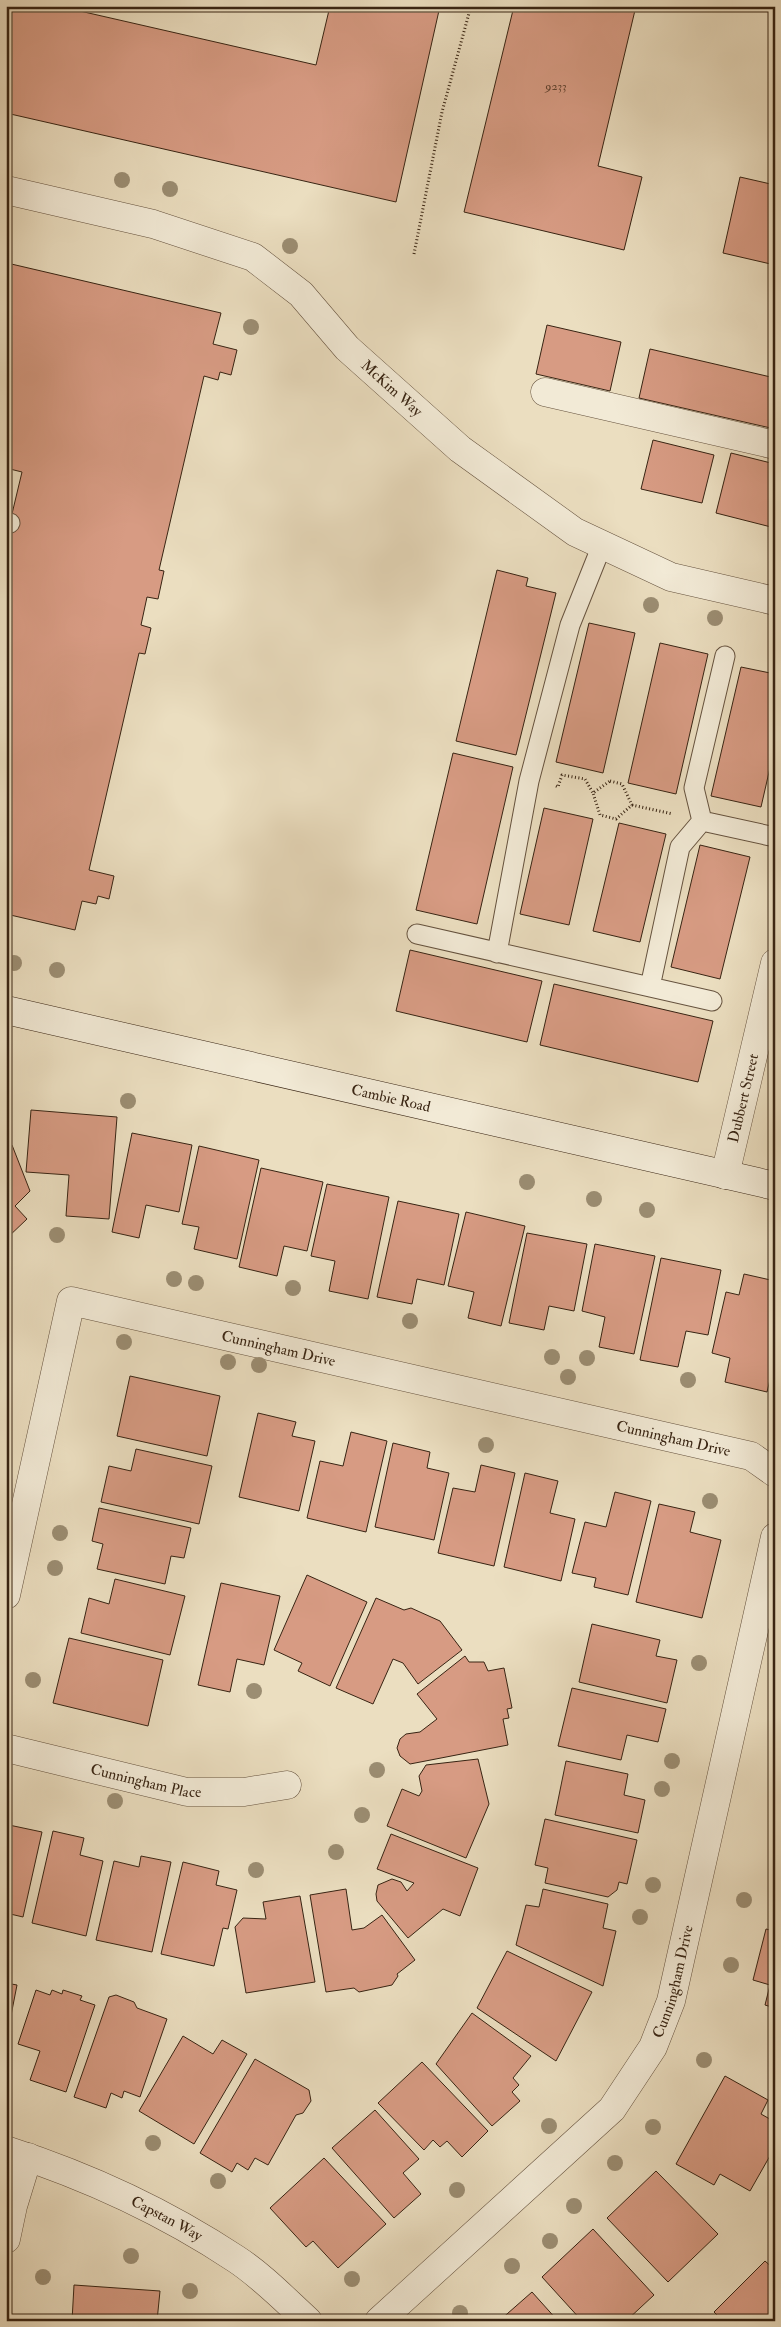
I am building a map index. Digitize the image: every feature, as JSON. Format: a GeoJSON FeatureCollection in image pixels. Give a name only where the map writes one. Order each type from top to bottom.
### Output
{"type":"FeatureCollection","features":[{"type":"Feature","properties":{"kind":"street","name":"McKim Way"},"geometry":{"type":"LineString","coordinates":[[6,190],[153,224],[253,257],[301,294],[347,348],[460,448],[575,532],[671,577],[775,601]]}},
{"type":"Feature","properties":{"kind":"street"},"geometry":{"type":"LineString","coordinates":[[545,392],[775,445]]}},
{"type":"Feature","properties":{"kind":"street","name":"Dubbert Street"},"geometry":{"type":"LineString","coordinates":[[725,1175],[775,963]]}},
{"type":"Feature","properties":{"kind":"street","name":"Cambie Road"},"geometry":{"type":"LineString","coordinates":[[6,1010],[775,1186]]}},
{"type":"Feature","properties":{"kind":"street","name":"Cunningham Drive"},"geometry":{"type":"LineString","coordinates":[[6,1595],[70,1301],[751,1456],[775,1473]]}},
{"type":"Feature","properties":{"kind":"street","name":"Cunningham Drive"},"geometry":{"type":"LineString","coordinates":[[379,2321],[612,2109],[653,2047],[670,2001],[775,1537]]}},
{"type":"Feature","properties":{"kind":"street","name":"Cunningham Place"},"geometry":{"type":"LineString","coordinates":[[6,1748],[187,1792],[244,1792],[287,1785]]}},
{"type":"Feature","properties":{"kind":"street"},"geometry":{"type":"LineString","coordinates":[[6,2239],[13,2206],[17,2154]]}},
{"type":"Feature","properties":{"kind":"street","name":"Capstan Way"},"geometry":{"type":"LineString","coordinates":[[17,2154],[138,2202],[194,2234],[237,2260],[308,2321]]}},
{"type":"Feature","properties":{"kind":"lane"},"geometry":{"type":"LineString","coordinates":[[497,953],[529,781],[570,625],[602,545]]}},
{"type":"Feature","properties":{"kind":"lane"},"geometry":{"type":"LineString","coordinates":[[702,821],[694,788],[725,656]]}},
{"type":"Feature","properties":{"kind":"lane"},"geometry":{"type":"LineString","coordinates":[[702,821],[775,837]]}},
{"type":"Feature","properties":{"kind":"lane"},"geometry":{"type":"LineString","coordinates":[[650,988],[680,848],[702,821]]}},
{"type":"Feature","properties":{"kind":"lane"},"geometry":{"type":"LineString","coordinates":[[417,934],[712,1001]]}},
{"type":"Feature","properties":{"kind":"path"},"geometry":{"type":"LineString","coordinates":[[414,254],[442,112],[471,6]]}},
{"type":"Feature","properties":{"kind":"path"},"geometry":{"type":"LineString","coordinates":[[529,781],[558,787],[562,774],[585,779],[593,793],[600,815],[616,819],[632,805]]}},
{"type":"Feature","properties":{"kind":"path"},"geometry":{"type":"LineString","coordinates":[[593,793],[610,781],[622,784],[632,805]]}},
{"type":"Feature","properties":{"kind":"path"},"geometry":{"type":"LineString","coordinates":[[632,805],[702,821]]}},
{"type":"Feature","properties":{"kind":"building"},"geometry":{"type":"Polygon","coordinates":[[[6,6],[58,6],[316,65],[330,6],[440,6],[396,202],[6,113],[6,6]]]}},
{"type":"Feature","properties":{"kind":"building"},"geometry":{"type":"Polygon","coordinates":[[[514,6],[636,6],[598,166],[642,177],[624,250],[464,212],[514,6]]]}},
{"type":"Feature","properties":{"kind":"building"},"geometry":{"type":"Polygon","coordinates":[[[740,177],[775,185],[775,265],[723,253],[740,177]]]}},
{"type":"Feature","properties":{"kind":"building"},"geometry":{"type":"Polygon","coordinates":[[[7,263],[221,313],[213,344],[237,350],[231,375],[220,372],[218,380],[204,376],[159,570],[164,571],[158,599],[147,597],[141,625],[151,628],[145,654],[139,653],[89,870],[114,876],[109,899],[98,896],[96,904],[82,901],[75,930],[6,914],[6,539],[22,472],[6,468],[7,263]]]}},
{"type":"Feature","properties":{"kind":"building"},"geometry":{"type":"Polygon","coordinates":[[[547,325],[621,342],[610,391],[536,374],[547,325]]]}},
{"type":"Feature","properties":{"kind":"building"},"geometry":{"type":"Polygon","coordinates":[[[650,349],[775,378],[775,429],[639,398],[650,349]]]}},
{"type":"Feature","properties":{"kind":"building"},"geometry":{"type":"Polygon","coordinates":[[[653,440],[714,455],[702,503],[641,489],[653,440]]]}},
{"type":"Feature","properties":{"kind":"building"},"geometry":{"type":"Polygon","coordinates":[[[731,453],[775,464],[775,528],[716,513],[731,453]]]}},
{"type":"Feature","properties":{"kind":"building"},"geometry":{"type":"Polygon","coordinates":[[[497,570],[528,578],[526,586],[556,593],[516,755],[456,741],[497,570]]]}},
{"type":"Feature","properties":{"kind":"building"},"geometry":{"type":"Polygon","coordinates":[[[589,623],[635,633],[603,773],[556,762],[589,623]]]}},
{"type":"Feature","properties":{"kind":"building"},"geometry":{"type":"Polygon","coordinates":[[[660,643],[708,654],[676,794],[628,783],[660,643]]]}},
{"type":"Feature","properties":{"kind":"building"},"geometry":{"type":"Polygon","coordinates":[[[741,667],[775,674],[775,746],[761,807],[711,796],[741,667]]]}},
{"type":"Feature","properties":{"kind":"building"},"geometry":{"type":"Polygon","coordinates":[[[453,753],[513,767],[477,924],[416,910],[453,753]]]}},
{"type":"Feature","properties":{"kind":"building"},"geometry":{"type":"Polygon","coordinates":[[[544,808],[593,819],[569,925],[520,914],[544,808]]]}},
{"type":"Feature","properties":{"kind":"building"},"geometry":{"type":"Polygon","coordinates":[[[619,823],[666,834],[640,942],[593,931],[619,823]]]}},
{"type":"Feature","properties":{"kind":"building"},"geometry":{"type":"Polygon","coordinates":[[[700,845],[750,857],[720,979],[671,967],[700,845]]]}},
{"type":"Feature","properties":{"kind":"building"},"geometry":{"type":"Polygon","coordinates":[[[410,950],[542,981],[527,1042],[396,1011],[410,950]]]}},
{"type":"Feature","properties":{"kind":"building"},"geometry":{"type":"Polygon","coordinates":[[[554,984],[713,1021],[698,1082],[540,1045],[554,984]]]}},
{"type":"Feature","properties":{"kind":"building"},"geometry":{"type":"Polygon","coordinates":[[[31,1110],[117,1117],[109,1219],[66,1216],[69,1175],[26,1172],[31,1110]]]}},
{"type":"Feature","properties":{"kind":"building"},"geometry":{"type":"Polygon","coordinates":[[[132,1133],[192,1145],[179,1212],[146,1205],[139,1238],[112,1232],[132,1133]]]}},
{"type":"Feature","properties":{"kind":"building"},"geometry":{"type":"Polygon","coordinates":[[[12,1145],[30,1191],[15,1206],[27,1219],[6,1239],[6,1148],[12,1145]]]}},
{"type":"Feature","properties":{"kind":"building"},"geometry":{"type":"Polygon","coordinates":[[[199,1146],[259,1160],[237,1259],[194,1249],[199,1227],[182,1224],[199,1146]]]}},
{"type":"Feature","properties":{"kind":"building"},"geometry":{"type":"Polygon","coordinates":[[[261,1168],[323,1182],[307,1251],[284,1246],[277,1276],[239,1267],[261,1168]]]}},
{"type":"Feature","properties":{"kind":"building"},"geometry":{"type":"Polygon","coordinates":[[[327,1184],[389,1197],[368,1299],[329,1291],[335,1261],[311,1256],[327,1184]]]}},
{"type":"Feature","properties":{"kind":"building"},"geometry":{"type":"Polygon","coordinates":[[[398,1201],[459,1214],[444,1285],[417,1279],[412,1304],[377,1297],[398,1201]]]}},
{"type":"Feature","properties":{"kind":"building"},"geometry":{"type":"Polygon","coordinates":[[[466,1212],[525,1226],[501,1326],[468,1318],[474,1292],[448,1286],[466,1212]]]}},
{"type":"Feature","properties":{"kind":"building"},"geometry":{"type":"Polygon","coordinates":[[[527,1233],[587,1244],[574,1311],[549,1306],[544,1330],[509,1323],[527,1233]]]}},
{"type":"Feature","properties":{"kind":"building"},"geometry":{"type":"Polygon","coordinates":[[[595,1244],[655,1256],[634,1354],[599,1347],[605,1317],[582,1311],[595,1244]]]}},
{"type":"Feature","properties":{"kind":"building"},"geometry":{"type":"Polygon","coordinates":[[[661,1258],[721,1270],[708,1335],[686,1331],[678,1367],[640,1360],[661,1258]]]}},
{"type":"Feature","properties":{"kind":"building"},"geometry":{"type":"Polygon","coordinates":[[[744,1274],[775,1281],[775,1359],[767,1392],[725,1382],[730,1358],[712,1353],[726,1292],[739,1295],[744,1274]]]}},
{"type":"Feature","properties":{"kind":"building"},"geometry":{"type":"Polygon","coordinates":[[[130,1376],[220,1396],[207,1456],[117,1436],[130,1376]]]}},
{"type":"Feature","properties":{"kind":"building"},"geometry":{"type":"Polygon","coordinates":[[[258,1413],[296,1422],[292,1436],[315,1441],[299,1511],[239,1497],[258,1413]]]}},
{"type":"Feature","properties":{"kind":"building"},"geometry":{"type":"Polygon","coordinates":[[[351,1432],[387,1441],[366,1532],[307,1518],[320,1461],[343,1466],[351,1432]]]}},
{"type":"Feature","properties":{"kind":"building"},"geometry":{"type":"Polygon","coordinates":[[[393,1443],[430,1452],[427,1468],[449,1473],[434,1540],[375,1527],[393,1443]]]}},
{"type":"Feature","properties":{"kind":"building"},"geometry":{"type":"Polygon","coordinates":[[[136,1449],[212,1466],[199,1524],[101,1502],[109,1466],[131,1471],[136,1449]]]}},
{"type":"Feature","properties":{"kind":"building"},"geometry":{"type":"Polygon","coordinates":[[[481,1465],[515,1473],[494,1566],[438,1553],[453,1488],[475,1492],[481,1465]]]}},
{"type":"Feature","properties":{"kind":"building"},"geometry":{"type":"Polygon","coordinates":[[[525,1473],[558,1481],[550,1513],[575,1519],[561,1581],[504,1567],[525,1473]]]}},
{"type":"Feature","properties":{"kind":"building"},"geometry":{"type":"Polygon","coordinates":[[[615,1492],[651,1501],[628,1595],[594,1587],[596,1578],[572,1573],[585,1522],[606,1527],[615,1492]]]}},
{"type":"Feature","properties":{"kind":"building"},"geometry":{"type":"Polygon","coordinates":[[[659,1504],[695,1512],[690,1532],[721,1540],[702,1618],[636,1602],[659,1504]]]}},
{"type":"Feature","properties":{"kind":"building"},"geometry":{"type":"Polygon","coordinates":[[[99,1508],[191,1528],[184,1558],[171,1556],[165,1584],[97,1569],[103,1544],[92,1541],[99,1508]]]}},
{"type":"Feature","properties":{"kind":"building"},"geometry":{"type":"Polygon","coordinates":[[[307,1575],[367,1602],[330,1686],[298,1671],[302,1663],[274,1650],[307,1575]]]}},
{"type":"Feature","properties":{"kind":"building"},"geometry":{"type":"Polygon","coordinates":[[[115,1579],[185,1596],[170,1655],[81,1633],[89,1598],[109,1604],[115,1579]]]}},
{"type":"Feature","properties":{"kind":"building"},"geometry":{"type":"Polygon","coordinates":[[[221,1583],[280,1596],[264,1665],[237,1659],[230,1692],[198,1685],[221,1583]]]}},
{"type":"Feature","properties":{"kind":"building"},"geometry":{"type":"Polygon","coordinates":[[[376,1598],[404,1610],[411,1608],[440,1621],[462,1650],[418,1684],[403,1663],[393,1659],[373,1704],[336,1688],[376,1598]]]}},
{"type":"Feature","properties":{"kind":"building"},"geometry":{"type":"Polygon","coordinates":[[[592,1624],[660,1640],[656,1656],[677,1660],[667,1703],[579,1682],[592,1624]]]}},
{"type":"Feature","properties":{"kind":"building"},"geometry":{"type":"Polygon","coordinates":[[[69,1638],[163,1660],[148,1726],[53,1703],[69,1638]]]}},
{"type":"Feature","properties":{"kind":"building"},"geometry":{"type":"Polygon","coordinates":[[[465,1656],[469,1662],[484,1662],[488,1671],[504,1668],[512,1708],[507,1709],[509,1718],[503,1719],[508,1745],[410,1764],[400,1756],[397,1748],[400,1739],[406,1734],[420,1732],[437,1719],[417,1694],[465,1656]]]}},
{"type":"Feature","properties":{"kind":"building"},"geometry":{"type":"Polygon","coordinates":[[[572,1688],[666,1709],[658,1742],[627,1735],[621,1760],[558,1746],[572,1688]]]}},
{"type":"Feature","properties":{"kind":"building"},"geometry":{"type":"Polygon","coordinates":[[[478,1759],[489,1804],[466,1858],[387,1826],[402,1789],[419,1796],[422,1791],[419,1776],[426,1765],[478,1759]]]}},
{"type":"Feature","properties":{"kind":"building"},"geometry":{"type":"Polygon","coordinates":[[[566,1761],[628,1774],[624,1795],[645,1800],[638,1833],[555,1815],[566,1761]]]}},
{"type":"Feature","properties":{"kind":"building"},"geometry":{"type":"Polygon","coordinates":[[[545,1819],[637,1840],[627,1884],[619,1882],[617,1890],[608,1897],[545,1883],[548,1868],[535,1865],[545,1819]]]}},
{"type":"Feature","properties":{"kind":"building"},"geometry":{"type":"Polygon","coordinates":[[[9,1825],[42,1832],[23,1917],[6,1913],[6,1835],[9,1825]]]}},
{"type":"Feature","properties":{"kind":"building"},"geometry":{"type":"Polygon","coordinates":[[[53,1831],[84,1838],[80,1855],[103,1861],[86,1936],[32,1923],[53,1831]]]}},
{"type":"Feature","properties":{"kind":"building"},"geometry":{"type":"Polygon","coordinates":[[[391,1834],[478,1868],[460,1916],[443,1909],[408,1938],[377,1901],[378,1885],[392,1879],[401,1882],[407,1891],[414,1883],[377,1869],[391,1834]]]}},
{"type":"Feature","properties":{"kind":"building"},"geometry":{"type":"Polygon","coordinates":[[[141,1856],[171,1862],[152,1952],[96,1940],[114,1861],[139,1867],[141,1856]]]}},
{"type":"Feature","properties":{"kind":"building"},"geometry":{"type":"Polygon","coordinates":[[[183,1862],[219,1871],[216,1885],[237,1890],[228,1929],[223,1928],[214,1966],[161,1954],[183,1862]]]}},
{"type":"Feature","properties":{"kind":"building"},"geometry":{"type":"Polygon","coordinates":[[[346,1889],[352,1930],[364,1928],[382,1915],[415,1960],[397,1974],[398,1976],[392,1985],[359,1992],[354,1988],[326,1992],[310,1895],[346,1889]]]}},
{"type":"Feature","properties":{"kind":"building"},"geometry":{"type":"Polygon","coordinates":[[[543,1889],[608,1904],[603,1928],[616,1931],[603,1986],[516,1945],[526,1905],[539,1907],[543,1889]]]}},
{"type":"Feature","properties":{"kind":"building"},"geometry":{"type":"Polygon","coordinates":[[[300,1896],[315,1982],[246,1993],[235,1927],[243,1918],[266,1919],[263,1902],[300,1896]]]}},
{"type":"Feature","properties":{"kind":"building"},"geometry":{"type":"Polygon","coordinates":[[[766,1929],[775,1931],[775,2008],[765,2005],[770,1985],[753,1980],[766,1929]]]}},
{"type":"Feature","properties":{"kind":"building"},"geometry":{"type":"Polygon","coordinates":[[[507,1951],[592,1992],[556,2061],[477,2008],[507,1951]]]}},
{"type":"Feature","properties":{"kind":"building"},"geometry":{"type":"Polygon","coordinates":[[[6,1983],[17,1985],[6,2041],[6,1983]]]}},
{"type":"Feature","properties":{"kind":"building"},"geometry":{"type":"Polygon","coordinates":[[[36,1990],[50,1995],[52,1990],[62,1994],[63,1990],[82,1996],[80,2000],[95,2005],[66,2092],[30,2080],[40,2051],[18,2044],[36,1990]]]}},
{"type":"Feature","properties":{"kind":"building"},"geometry":{"type":"Polygon","coordinates":[[[116,1995],[134,2002],[137,2008],[167,2019],[140,2097],[124,2091],[122,2098],[111,2093],[106,2108],[74,2097],[109,1997],[116,1995]]]}},
{"type":"Feature","properties":{"kind":"building"},"geometry":{"type":"Polygon","coordinates":[[[472,2013],[531,2056],[513,2078],[519,2085],[512,2092],[520,2101],[492,2126],[436,2064],[472,2013]]]}},
{"type":"Feature","properties":{"kind":"building"},"geometry":{"type":"Polygon","coordinates":[[[183,2036],[213,2054],[222,2040],[247,2054],[194,2144],[139,2111],[183,2036]]]}},
{"type":"Feature","properties":{"kind":"building"},"geometry":{"type":"Polygon","coordinates":[[[255,2059],[309,2090],[311,2101],[303,2113],[296,2115],[268,2165],[255,2158],[248,2170],[237,2163],[232,2172],[200,2153],[255,2059]]]}},
{"type":"Feature","properties":{"kind":"building"},"geometry":{"type":"Polygon","coordinates":[[[422,2062],[488,2131],[462,2157],[447,2141],[440,2147],[433,2140],[424,2150],[378,2103],[422,2062]]]}},
{"type":"Feature","properties":{"kind":"building"},"geometry":{"type":"Polygon","coordinates":[[[725,2076],[768,2100],[761,2114],[775,2122],[775,2147],[750,2191],[720,2174],[714,2185],[676,2164],[725,2076]]]}},
{"type":"Feature","properties":{"kind":"building"},"geometry":{"type":"Polygon","coordinates":[[[375,2110],[419,2159],[403,2173],[421,2194],[394,2218],[332,2148],[375,2110]]]}},
{"type":"Feature","properties":{"kind":"building"},"geometry":{"type":"Polygon","coordinates":[[[324,2158],[386,2224],[338,2268],[313,2241],[306,2247],[270,2208],[324,2158]]]}},
{"type":"Feature","properties":{"kind":"building"},"geometry":{"type":"Polygon","coordinates":[[[656,2171],[718,2234],[668,2282],[607,2218],[656,2171]]]}},
{"type":"Feature","properties":{"kind":"building"},"geometry":{"type":"Polygon","coordinates":[[[593,2229],[654,2295],[626,2321],[582,2321],[542,2277],[593,2229]]]}},
{"type":"Feature","properties":{"kind":"building"},"geometry":{"type":"Polygon","coordinates":[[[775,2238],[775,2250],[769,2244],[775,2238]]]}},
{"type":"Feature","properties":{"kind":"building"},"geometry":{"type":"Polygon","coordinates":[[[765,2261],[775,2270],[775,2321],[723,2321],[714,2312],[765,2261]]]}},
{"type":"Feature","properties":{"kind":"building"},"geometry":{"type":"Polygon","coordinates":[[[74,2285],[160,2291],[157,2321],[72,2321],[74,2285]]]}},
{"type":"Feature","properties":{"kind":"building"},"geometry":{"type":"Polygon","coordinates":[[[532,2292],[558,2321],[499,2321],[532,2292]]]}}]}
